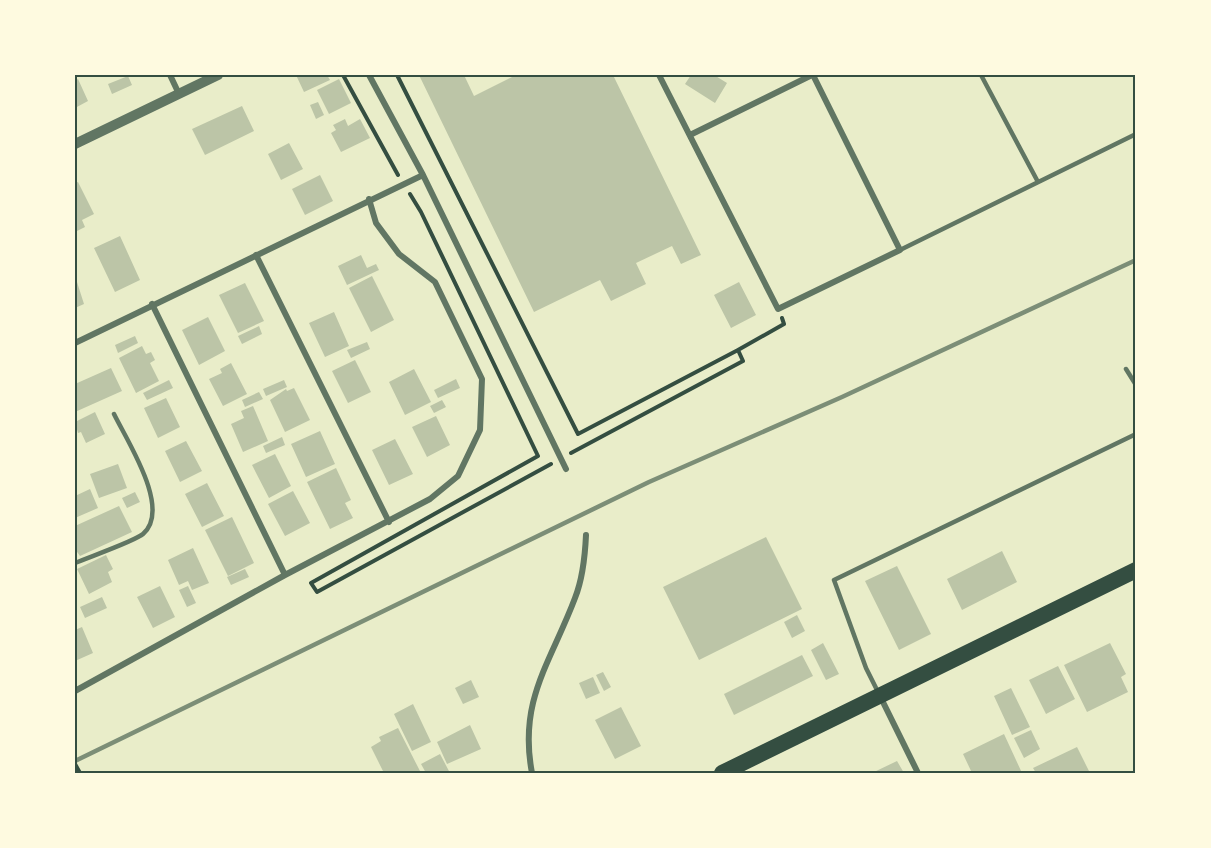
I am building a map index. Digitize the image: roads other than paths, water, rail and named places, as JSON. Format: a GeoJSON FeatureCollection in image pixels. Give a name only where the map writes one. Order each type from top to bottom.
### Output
{"type":"FeatureCollection","features":[{"type":"Feature","properties":{"kind":"highway"},"geometry":{"type":"LineString","coordinates":[[722,773],[1136,570]]}},
{"type":"Feature","properties":{"kind":"street"},"geometry":{"type":"LineString","coordinates":[[170,75],[179,94]]}},
{"type":"Feature","properties":{"kind":"street"},"geometry":{"type":"LineString","coordinates":[[75,144],[218,75]]}},
{"type":"Feature","properties":{"kind":"street"},"geometry":{"type":"LineString","coordinates":[[369,75],[423,175],[566,469]]}},
{"type":"Feature","properties":{"kind":"street"},"geometry":{"type":"LineString","coordinates":[[659,75],[778,309],[900,250],[813,75],[690,135]]}},
{"type":"Feature","properties":{"kind":"street"},"geometry":{"type":"LineString","coordinates":[[75,343],[369,199],[423,175]]}},
{"type":"Feature","properties":{"kind":"street"},"geometry":{"type":"LineString","coordinates":[[75,691],[285,574],[430,499],[458,476],[480,430],[482,379],[435,282],[399,254],[376,223],[369,199]]}},
{"type":"Feature","properties":{"kind":"street"},"geometry":{"type":"LineString","coordinates":[[256,255],[389,522]]}},
{"type":"Feature","properties":{"kind":"street"},"geometry":{"type":"LineString","coordinates":[[152,304],[285,574]]}},
{"type":"Feature","properties":{"kind":"street"},"geometry":{"type":"LineString","coordinates":[[532,773],[527,749],[531,708],[549,653],[576,597],[585,564],[586,535]]}},
{"type":"Feature","properties":{"kind":"street"},"geometry":{"type":"LineString","coordinates":[[880,695],[918,773]]}},
{"type":"Feature","properties":{"kind":"lane"},"geometry":{"type":"LineString","coordinates":[[981,75],[1038,182]]}},
{"type":"Feature","properties":{"kind":"lane"},"geometry":{"type":"LineString","coordinates":[[900,250],[1136,134]]}},
{"type":"Feature","properties":{"kind":"lane"},"geometry":{"type":"LineString","coordinates":[[1126,369],[1136,385]]}},
{"type":"Feature","properties":{"kind":"lane"},"geometry":{"type":"LineString","coordinates":[[75,563],[144,533],[153,517],[153,496],[114,414]]}},
{"type":"Feature","properties":{"kind":"lane"},"geometry":{"type":"LineString","coordinates":[[880,695],[866,668],[834,580],[1136,434]]}},
{"type":"Feature","properties":{"kind":"railway"},"geometry":{"type":"LineString","coordinates":[[75,761],[649,482],[842,397],[1136,260]]}}]}
